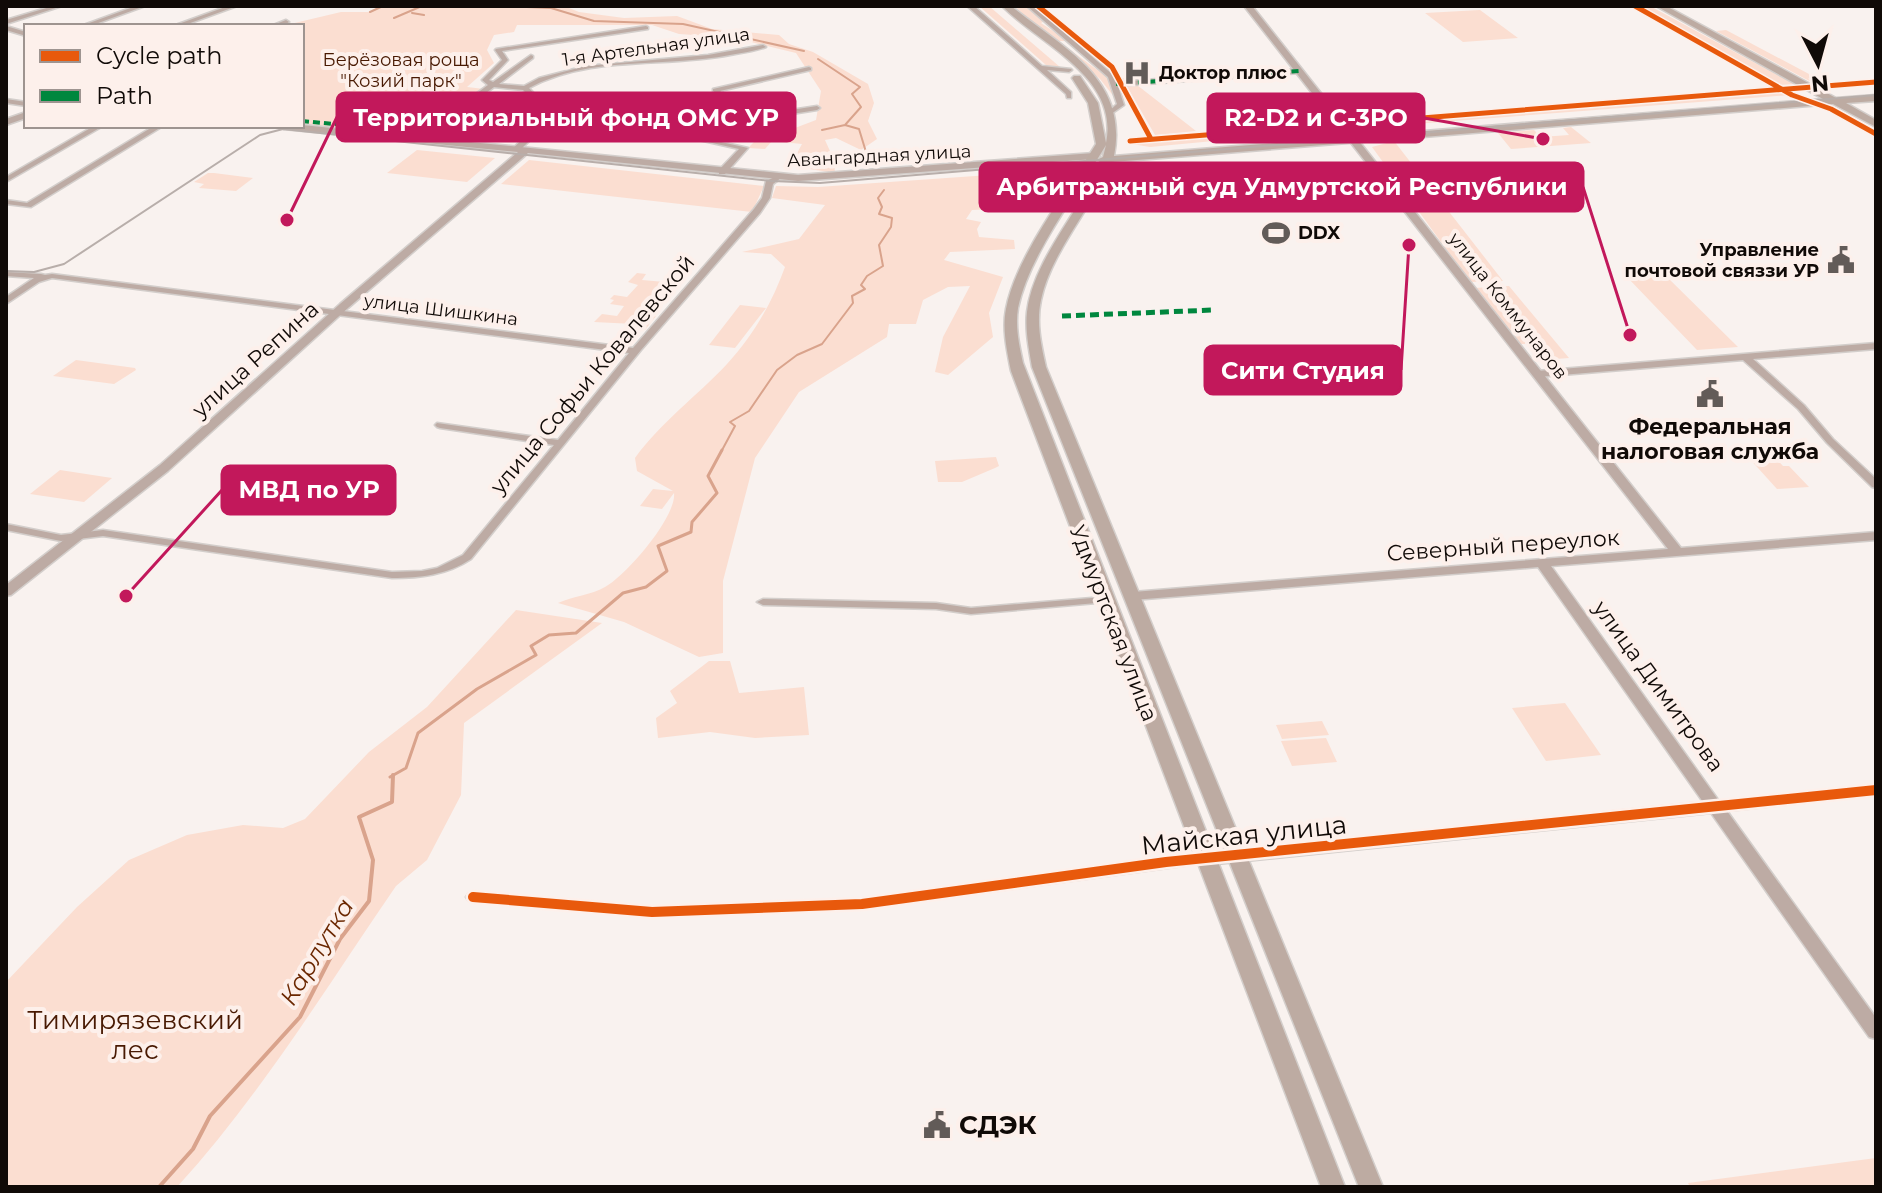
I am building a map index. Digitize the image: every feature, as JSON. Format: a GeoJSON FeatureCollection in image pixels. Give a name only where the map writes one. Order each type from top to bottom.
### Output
{"type":"FeatureCollection","features":[{"type":"Feature","properties":{"kind":"main road","name":"Удмуртская улица"},"geometry":{"type":"LineString","coordinates":[[993,6],[1069,70],[1089,92],[1101,144],[1022,278],[1012,306],[1010,337],[1018,371],[1333,1187]]}},
{"type":"Feature","properties":{"kind":"main road","name":"Удмуртская улица"},"geometry":{"type":"LineString","coordinates":[[1006,6],[1094,81],[1111,112],[1115,144],[1043,277],[1031,321],[1039,367],[1371,1187]]}},
{"type":"Feature","properties":{"kind":"main road"},"geometry":{"type":"LineString","coordinates":[[1660,6],[1876,124]]}},
{"type":"Feature","properties":{"kind":"main road"},"geometry":{"type":"LineString","coordinates":[[1094,156],[1109,158],[1876,91]]}},
{"type":"Feature","properties":{"kind":"main road"},"geometry":{"type":"LineString","coordinates":[[1698,108],[1876,98]]}},
{"type":"Feature","properties":{"kind":"main road"},"geometry":{"type":"LineString","coordinates":[[1098,125],[1113,125]]}},
{"type":"Feature","properties":{"kind":"main road"},"geometry":{"type":"LineString","coordinates":[[1076,187],[1093,189]]}},
{"type":"Feature","properties":{"kind":"main road"},"geometry":{"type":"LineString","coordinates":[[1188,811],[1205,815],[1218,806]]}},
{"type":"Feature","properties":{"kind":"street"},"geometry":{"type":"LineString","coordinates":[[6,22],[59,6]]}},
{"type":"Feature","properties":{"kind":"street"},"geometry":{"type":"LineString","coordinates":[[90,24],[142,6]]}},
{"type":"Feature","properties":{"kind":"street"},"geometry":{"type":"LineString","coordinates":[[182,24],[234,6]]}},
{"type":"Feature","properties":{"kind":"street"},"geometry":{"type":"LineString","coordinates":[[970,6],[1069,93],[1069,97]]}},
{"type":"Feature","properties":{"kind":"street"},"geometry":{"type":"LineString","coordinates":[[1030,6],[1104,69],[1115,84],[1300,71]]}},
{"type":"Feature","properties":{"kind":"street","name":"улица Коммунаров"},"geometry":{"type":"LineString","coordinates":[[1248,6],[1678,553]]}},
{"type":"Feature","properties":{"kind":"street"},"geometry":{"type":"LineString","coordinates":[[280,24],[286,22]]}},
{"type":"Feature","properties":{"kind":"street"},"geometry":{"type":"LineString","coordinates":[[521,150],[552,116],[528,86],[485,80],[505,60],[496,52],[646,28]]}},
{"type":"Feature","properties":{"kind":"street","name":"1-я Артельная улица"},"geometry":{"type":"LineString","coordinates":[[528,86],[552,75],[710,57],[763,47]]}},
{"type":"Feature","properties":{"kind":"street"},"geometry":{"type":"LineString","coordinates":[[419,139],[531,57]]}},
{"type":"Feature","properties":{"kind":"street"},"geometry":{"type":"LineString","coordinates":[[1040,68],[1069,70]]}},
{"type":"Feature","properties":{"kind":"street"},"geometry":{"type":"LineString","coordinates":[[809,69],[714,92],[751,118],[817,108]]}},
{"type":"Feature","properties":{"kind":"street","name":"Удмуртская улица"},"geometry":{"type":"LineString","coordinates":[[1111,112],[1121,105],[1115,84]]}},
{"type":"Feature","properties":{"kind":"street"},"geometry":{"type":"LineString","coordinates":[[722,172],[744,148],[703,140],[711,131],[747,125],[752,122],[751,118]]}},
{"type":"Feature","properties":{"kind":"street"},"geometry":{"type":"LineString","coordinates":[[6,180],[96,128]]}},
{"type":"Feature","properties":{"kind":"street"},"geometry":{"type":"LineString","coordinates":[[6,202],[28,205],[156,128]]}},
{"type":"Feature","properties":{"kind":"street","name":"Авангардная улица"},"geometry":{"type":"LineString","coordinates":[[304,128],[777,178],[842,177],[1094,156]]}},
{"type":"Feature","properties":{"kind":"street","name":"улица Репина"},"geometry":{"type":"LineString","coordinates":[[6,592],[55,550],[84,534],[521,150]]}},
{"type":"Feature","properties":{"kind":"street","name":"улица Софьи Ковалевской"},"geometry":{"type":"LineString","coordinates":[[6,527],[61,538],[103,533],[373,574],[420,575],[453,566],[467,557],[636,351],[757,211],[766,198],[769,183],[777,178]]}},
{"type":"Feature","properties":{"kind":"street","name":"улица Шишкина"},"geometry":{"type":"LineString","coordinates":[[6,274],[52,276],[636,351]]}},
{"type":"Feature","properties":{"kind":"street","name":"улица Шишкина"},"geometry":{"type":"LineString","coordinates":[[6,301],[36,280],[52,276]]}},
{"type":"Feature","properties":{"kind":"street"},"geometry":{"type":"LineString","coordinates":[[1537,374],[1876,346]]}},
{"type":"Feature","properties":{"kind":"street"},"geometry":{"type":"LineString","coordinates":[[1744,356],[1801,407],[1830,441],[1876,485]]}},
{"type":"Feature","properties":{"kind":"street"},"geometry":{"type":"LineString","coordinates":[[440,425],[562,443]]}},
{"type":"Feature","properties":{"kind":"street","name":"Северный переулок"},"geometry":{"type":"LineString","coordinates":[[1133,596],[1876,536]]}},
{"type":"Feature","properties":{"kind":"street","name":"улица Димитрова"},"geometry":{"type":"LineString","coordinates":[[1542,564],[1876,1032]]}},
{"type":"Feature","properties":{"kind":"street"},"geometry":{"type":"LineString","coordinates":[[763,602],[936,606],[971,611],[1104,600]]}},
{"type":"Feature","properties":{"kind":"street","name":"Майская улица"},"geometry":{"type":"LineString","coordinates":[[473,897],[652,912],[862,904],[1238,855],[1876,790]]}},
{"type":"Feature","properties":{"kind":"green space","name":"Берёзовая роща \"Козий парк\""},"geometry":{"type":"Polygon","coordinates":[[[381,6],[564,6],[579,12],[624,18],[677,16],[712,29],[779,35],[789,44],[813,52],[868,84],[874,103],[868,121],[877,139],[861,150],[836,138],[825,140],[834,160],[835,173],[790,166],[802,144],[772,141],[765,149],[748,148],[758,138],[760,126],[795,128],[816,120],[821,91],[796,53],[735,38],[679,34],[652,25],[517,25],[514,32],[494,35],[487,50],[494,63],[467,87],[484,89],[420,136],[304,124],[304,24],[290,24],[341,12],[368,12],[381,6]]]}},
{"type":"Feature","properties":{"kind":"green space"},"geometry":{"type":"Polygon","coordinates":[[[979,6],[989,6],[1060,67],[1046,65],[979,6]]]}},
{"type":"Feature","properties":{"kind":"green space"},"geometry":{"type":"Polygon","coordinates":[[[1014,6],[1027,6],[1045,21],[1041,23],[1068,41],[1058,41],[1107,77],[1115,98],[1100,79],[1014,6]]]}},
{"type":"Feature","properties":{"kind":"green space"},"geometry":{"type":"Polygon","coordinates":[[[1636,6],[1650,6],[1794,84],[1780,85],[1636,6]]]}},
{"type":"Feature","properties":{"kind":"green space"},"geometry":{"type":"Polygon","coordinates":[[[1480,10],[1518,38],[1463,42],[1425,13],[1480,10]]]}},
{"type":"Feature","properties":{"kind":"green space"},"geometry":{"type":"Polygon","coordinates":[[[1726,30],[1824,82],[1813,83],[1716,31],[1726,30]]]}},
{"type":"Feature","properties":{"kind":"green space"},"geometry":{"type":"Polygon","coordinates":[[[1122,78],[1128,78],[1196,131],[1155,135],[1122,78]]]}},
{"type":"Feature","properties":{"kind":"green space"},"geometry":{"type":"Polygon","coordinates":[[[1783,91],[1790,95],[1376,127],[1372,123],[1783,91]]]}},
{"type":"Feature","properties":{"kind":"green space"},"geometry":{"type":"Polygon","coordinates":[[[1329,127],[1332,130],[1150,147],[1132,144],[1329,127]]]}},
{"type":"Feature","properties":{"kind":"green space"},"geometry":{"type":"Polygon","coordinates":[[[1571,127],[1591,143],[1511,149],[1498,133],[1534,130],[1541,137],[1569,135],[1563,128],[1571,127]]]}},
{"type":"Feature","properties":{"kind":"green space"},"geometry":{"type":"Polygon","coordinates":[[[1394,141],[1503,281],[1470,282],[1372,147],[1394,141]]]}},
{"type":"Feature","properties":{"kind":"green space"},"geometry":{"type":"Polygon","coordinates":[[[417,150],[495,158],[467,182],[387,173],[417,150]]]}},
{"type":"Feature","properties":{"kind":"green space"},"geometry":{"type":"Polygon","coordinates":[[[529,160],[764,186],[752,212],[501,184],[529,160]]]}},
{"type":"Feature","properties":{"kind":"green space"},"geometry":{"type":"Polygon","coordinates":[[[1058,172],[1061,176],[1040,212],[1031,211],[1031,207],[999,203],[995,209],[972,210],[966,219],[981,222],[977,229],[979,237],[1014,240],[1015,249],[950,252],[944,260],[1003,277],[989,313],[993,337],[948,375],[935,372],[943,337],[970,286],[948,287],[923,300],[916,324],[889,324],[887,337],[799,392],[755,458],[723,581],[723,653],[699,657],[624,622],[558,603],[600,590],[614,580],[649,544],[668,516],[674,493],[662,509],[640,506],[653,489],[673,491],[637,471],[635,458],[656,433],[716,376],[768,306],[785,267],[771,254],[742,252],[799,239],[825,205],[772,198],[776,186],[818,187],[1058,172]]]}},
{"type":"Feature","properties":{"kind":"green space"},"geometry":{"type":"Polygon","coordinates":[[[208,173],[253,178],[236,191],[199,188],[204,184],[194,182],[208,173]]]}},
{"type":"Feature","properties":{"kind":"green space"},"geometry":{"type":"Polygon","coordinates":[[[637,273],[646,274],[642,280],[665,282],[639,313],[656,316],[645,330],[636,328],[634,324],[594,322],[602,314],[617,316],[624,306],[610,304],[614,300],[610,299],[614,295],[627,297],[638,285],[628,282],[637,273]]]}},
{"type":"Feature","properties":{"kind":"green space"},"geometry":{"type":"Polygon","coordinates":[[[1665,275],[1738,347],[1697,350],[1628,278],[1665,275]]]}},
{"type":"Feature","properties":{"kind":"green space"},"geometry":{"type":"Polygon","coordinates":[[[1509,286],[1569,358],[1556,359],[1543,343],[1518,344],[1474,288],[1509,286]]]}},
{"type":"Feature","properties":{"kind":"green space"},"geometry":{"type":"Polygon","coordinates":[[[740,305],[766,308],[735,348],[709,345],[740,305]]]}},
{"type":"Feature","properties":{"kind":"green space"},"geometry":{"type":"Polygon","coordinates":[[[76,360],[136,370],[114,384],[53,376],[76,360]]]}},
{"type":"Feature","properties":{"kind":"green space"},"geometry":{"type":"Polygon","coordinates":[[[1773,455],[1783,466],[1789,466],[1809,487],[1777,489],[1748,457],[1773,455]]]}},
{"type":"Feature","properties":{"kind":"green space"},"geometry":{"type":"Polygon","coordinates":[[[996,457],[999,466],[995,468],[962,482],[938,482],[935,461],[996,457]]]}},
{"type":"Feature","properties":{"kind":"green space"},"geometry":{"type":"Polygon","coordinates":[[[60,470],[112,478],[84,502],[30,494],[60,470]]]}},
{"type":"Feature","properties":{"kind":"green space","name":"Тимирязевский лес"},"geometry":{"type":"Polygon","coordinates":[[[516,610],[602,623],[464,723],[461,795],[427,860],[396,886],[264,1079],[177,1187],[6,1187],[6,982],[77,907],[129,860],[187,835],[243,825],[283,828],[305,819],[369,752],[427,707],[516,610]]]}},
{"type":"Feature","properties":{"kind":"green space"},"geometry":{"type":"Polygon","coordinates":[[[709,661],[730,661],[739,693],[804,687],[809,735],[755,738],[710,732],[658,738],[656,718],[677,703],[670,691],[709,661]]]}},
{"type":"Feature","properties":{"kind":"green space"},"geometry":{"type":"Polygon","coordinates":[[[1565,703],[1601,755],[1546,761],[1512,708],[1565,703]]]}},
{"type":"Feature","properties":{"kind":"green space"},"geometry":{"type":"Polygon","coordinates":[[[1322,721],[1329,735],[1282,739],[1276,725],[1322,721]]]}},
{"type":"Feature","properties":{"kind":"green space"},"geometry":{"type":"Polygon","coordinates":[[[1326,738],[1337,762],[1292,766],[1281,741],[1326,738]]]}},
{"type":"Feature","properties":{"kind":"green space"},"geometry":{"type":"Polygon","coordinates":[[[1876,1158],[1876,1187],[1690,1187],[1688,1183],[1876,1158]]]}},
{"type":"Feature","properties":{"kind":"waterway"},"geometry":{"type":"LineString","coordinates":[[370,12],[383,6]]}},
{"type":"Feature","properties":{"kind":"waterway"},"geometry":{"type":"LineString","coordinates":[[394,18],[422,6]]}},
{"type":"Feature","properties":{"kind":"waterway","name":"Карлутка"},"geometry":{"type":"LineString","coordinates":[[505,6],[551,8],[594,21],[683,24],[804,51]]}},
{"type":"Feature","properties":{"kind":"waterway"},"geometry":{"type":"LineString","coordinates":[[412,13],[424,15]]}},
{"type":"Feature","properties":{"kind":"waterway","name":"Карлутка"},"geometry":{"type":"LineString","coordinates":[[818,59],[860,87],[852,94],[861,107],[845,125]]}},
{"type":"Feature","properties":{"kind":"waterway"},"geometry":{"type":"LineString","coordinates":[[822,130],[845,125]]}},
{"type":"Feature","properties":{"kind":"waterway","name":"Карлутка"},"geometry":{"type":"LineString","coordinates":[[845,125],[859,129],[866,152]]}},
{"type":"Feature","properties":{"kind":"waterway","name":"Карлутка"},"geometry":{"type":"LineString","coordinates":[[721,452],[735,426],[730,422],[749,411],[777,370],[797,355],[822,344],[853,303],[852,296],[865,289],[861,285],[867,276],[883,266],[879,245],[891,227],[892,218],[879,214],[882,207],[878,198],[884,190]]}},
{"type":"Feature","properties":{"kind":"waterway","name":"Карлутка"},"geometry":{"type":"LineString","coordinates":[[393,775],[406,768],[418,733],[477,689],[536,655],[531,646],[549,635],[576,633],[623,593],[646,587],[667,571],[658,546],[691,532],[692,522],[717,493],[708,476],[722,450]]}},
{"type":"Feature","properties":{"kind":"waterway","name":"Карлутка"},"geometry":{"type":"LineString","coordinates":[[159,1187],[193,1149],[210,1116],[300,1017],[340,939],[369,901],[373,860],[359,817],[392,802],[393,775]]}},
{"type":"Feature","properties":{"kind":"tram line"},"geometry":{"type":"LineString","coordinates":[[6,271],[34,272],[64,264],[260,135],[283,129],[772,181],[820,183],[1876,95]]}},
{"type":"Feature","properties":{"kind":"marked path"},"geometry":{"type":"LineString","coordinates":[[1116,84],[1300,71]]}},
{"type":"Feature","properties":{"kind":"marked path"},"geometry":{"type":"LineString","coordinates":[[304,121],[399,130]]}},
{"type":"Feature","properties":{"kind":"marked path"},"geometry":{"type":"LineString","coordinates":[[1062,316],[1214,310]]}},
{"type":"Feature","properties":{"kind":"cycle path"},"geometry":{"type":"LineString","coordinates":[[1038,6],[1112,67],[1151,139]]}},
{"type":"Feature","properties":{"kind":"cycle path"},"geometry":{"type":"LineString","coordinates":[[1635,6],[1792,95],[1831,109],[1876,134]]}},
{"type":"Feature","properties":{"kind":"cycle path"},"geometry":{"type":"LineString","coordinates":[[1130,141],[1876,82]]}},
{"type":"Feature","properties":{"kind":"cycle path"},"geometry":{"type":"LineString","coordinates":[[473,897],[652,912],[862,904],[1166,862],[1876,790]]}},
{"type":"Feature","properties":{"kind":"place","name":"Доктор плюс"},"geometry":{"type":"Point","coordinates":[1137,73]}},
{"type":"Feature","properties":{"kind":"place","name":"R2-D2 и C-3PO"},"geometry":{"type":"Point","coordinates":[1543,139]}},
{"type":"Feature","properties":{"kind":"place","name":"Территориальный фонд ОМС УР"},"geometry":{"type":"Point","coordinates":[287,220]}},
{"type":"Feature","properties":{"kind":"place","name":"DDX"},"geometry":{"type":"Point","coordinates":[1276,233]}},
{"type":"Feature","properties":{"kind":"place","name":"Сити Студия"},"geometry":{"type":"Point","coordinates":[1409,245]}},
{"type":"Feature","properties":{"kind":"place","name":"Управление почтовой связзи УР"},"geometry":{"type":"Point","coordinates":[1841,260]}},
{"type":"Feature","properties":{"kind":"place","name":"Арбитражный суд Удмуртской Республики"},"geometry":{"type":"Point","coordinates":[1630,335]}},
{"type":"Feature","properties":{"kind":"place","name":"Федеральная налоговая служба"},"geometry":{"type":"Point","coordinates":[1710,394]}},
{"type":"Feature","properties":{"kind":"place","name":"МВД по УР"},"geometry":{"type":"Point","coordinates":[126,596]}},
{"type":"Feature","properties":{"kind":"place","name":"СДЭК"},"geometry":{"type":"Point","coordinates":[937,1125]}}]}
